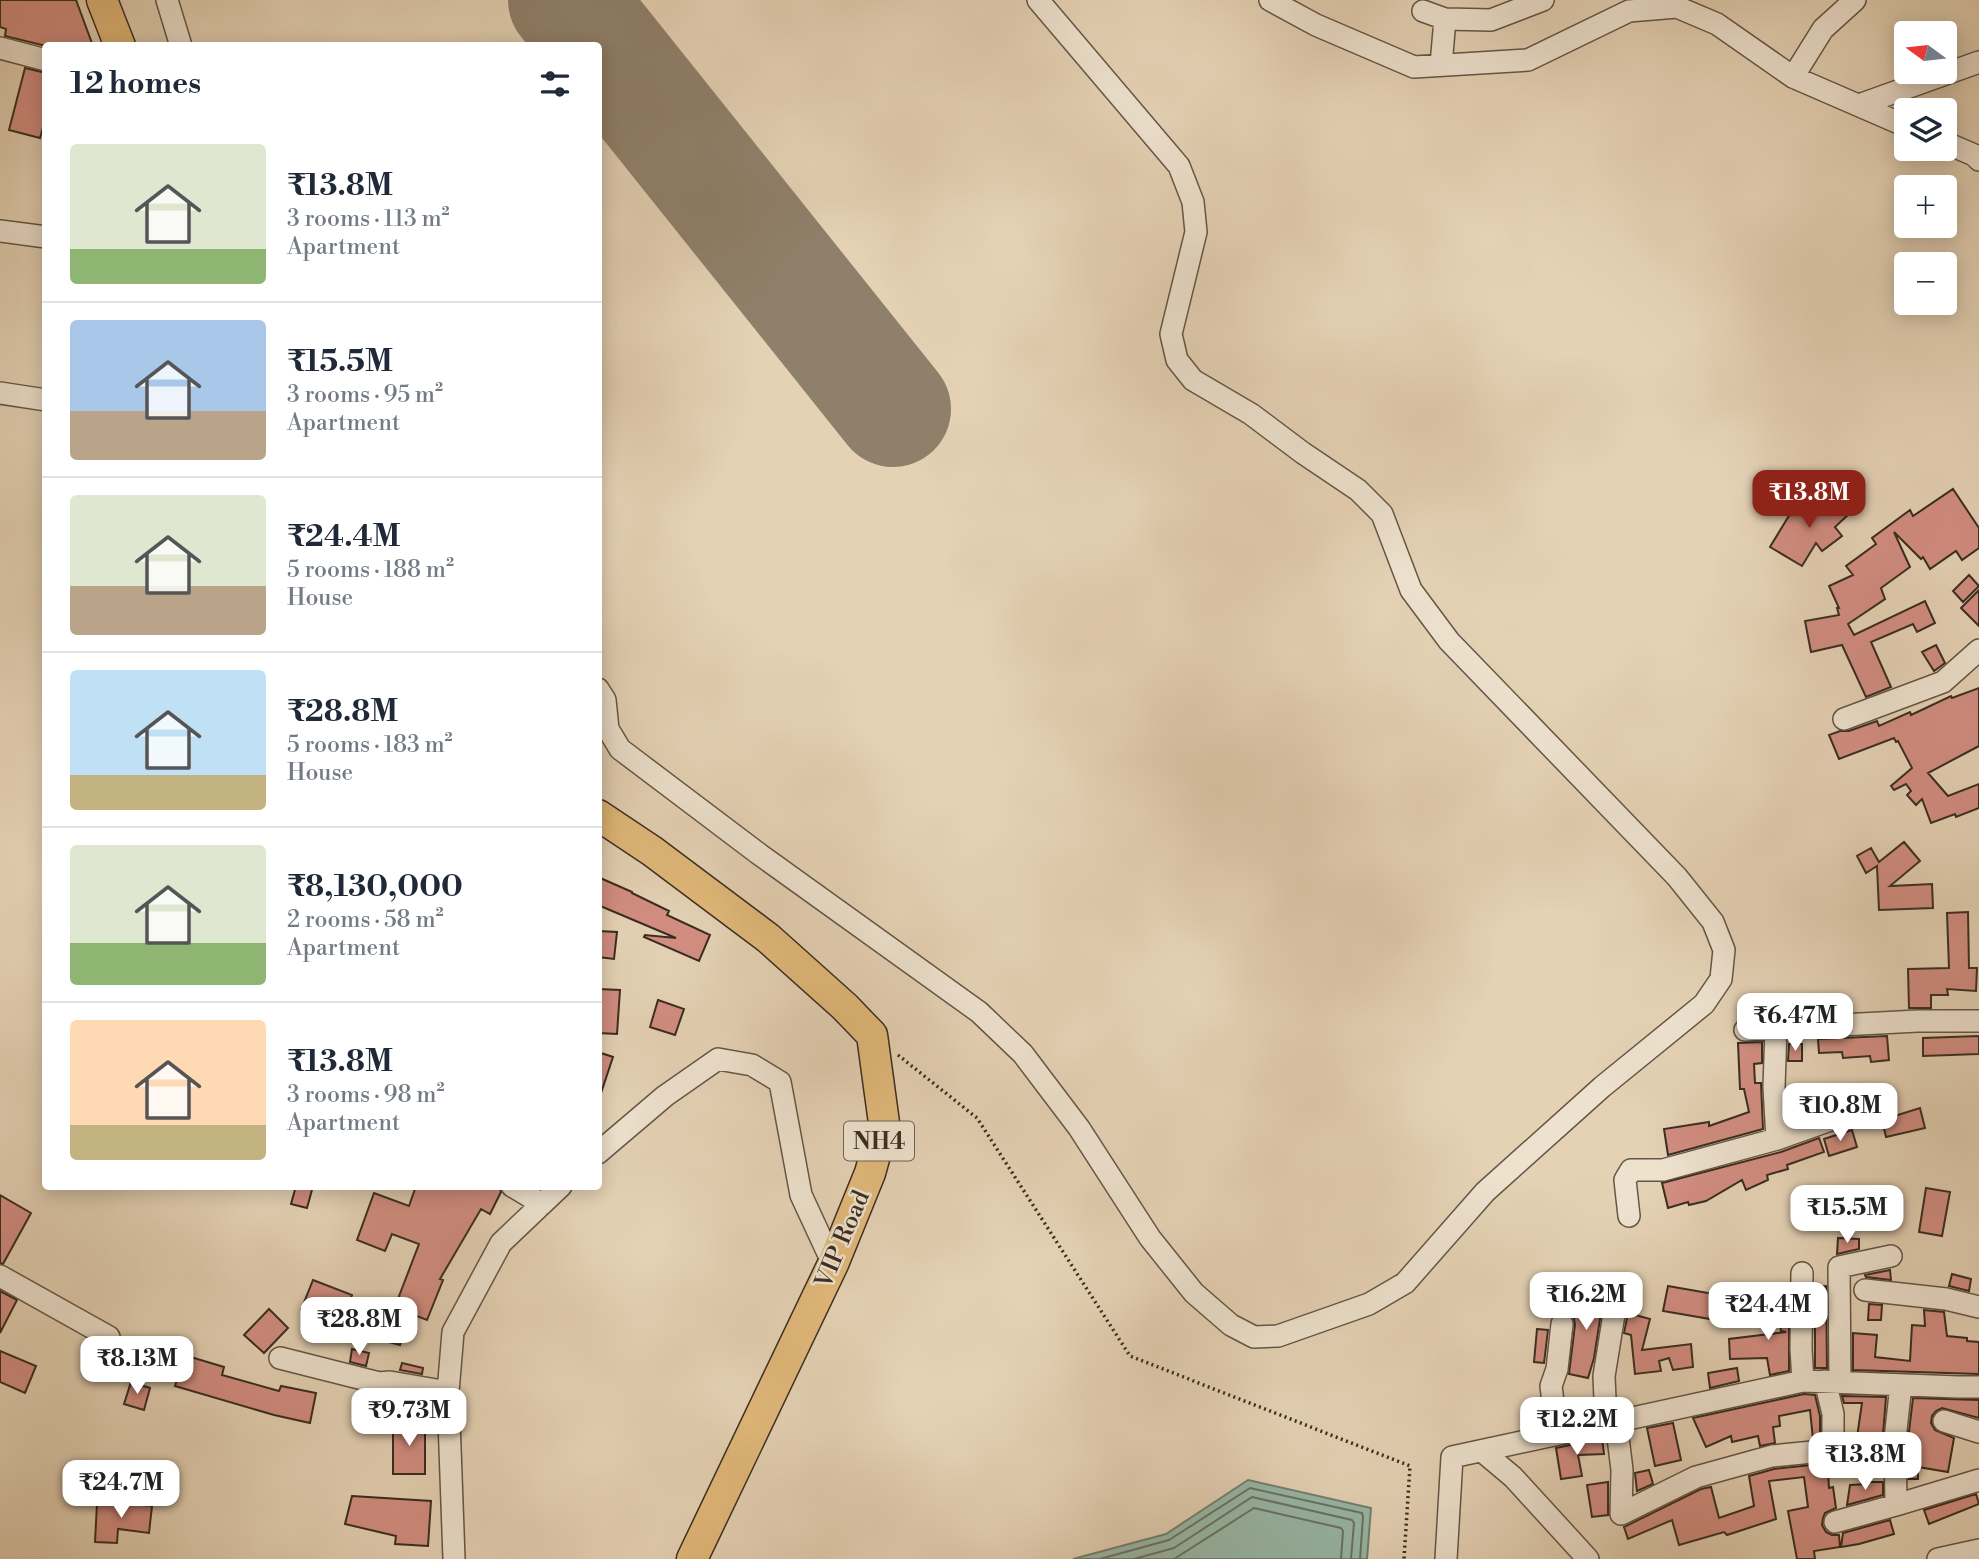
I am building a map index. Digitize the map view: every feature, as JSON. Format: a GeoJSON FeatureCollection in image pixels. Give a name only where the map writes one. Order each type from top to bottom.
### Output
{"type":"FeatureCollection","features":[{"type":"Feature","properties":{"kind":"highway"},"geometry":{"type":"LineString","coordinates":[[102,0],[118,42]]}},
{"type":"Feature","properties":{"kind":"highway"},"geometry":{"type":"LineString","coordinates":[[602,821],[652,851],[768,938],[872,1035]]}},
{"type":"Feature","properties":{"kind":"highway","name":"VIP Road"},"geometry":{"type":"LineString","coordinates":[[692,1559],[833,1264],[870,1173],[884,1123],[872,1035]]}},
{"type":"Feature","properties":{"kind":"street"},"geometry":{"type":"LineString","coordinates":[[167,0],[179,42]]}},
{"type":"Feature","properties":{"kind":"street"},"geometry":{"type":"LineString","coordinates":[[602,695],[605,700],[608,729],[620,749],[979,1012],[1023,1054],[1079,1128],[1150,1238],[1194,1293],[1231,1325],[1254,1337],[1278,1336],[1369,1304],[1405,1283],[1485,1192],[1602,1087],[1704,1004],[1721,979],[1724,950],[1713,922],[1677,877],[1449,641],[1412,590],[1382,514],[1358,490],[1251,414],[1193,380],[1177,360],[1171,334],[1196,232],[1193,202],[1179,166],[1038,0]]}},
{"type":"Feature","properties":{"kind":"street"},"geometry":{"type":"LineString","coordinates":[[1270,0],[1316,25],[1414,67],[1528,60],[1629,11],[1677,8],[1717,24],[1793,76],[1894,121]]}},
{"type":"Feature","properties":{"kind":"street"},"geometry":{"type":"LineString","coordinates":[[1423,11],[1445,19],[1491,20],[1543,0]]}},
{"type":"Feature","properties":{"kind":"street"},"geometry":{"type":"LineString","coordinates":[[1793,76],[1823,29],[1855,0]]}},
{"type":"Feature","properties":{"kind":"street"},"geometry":{"type":"LineString","coordinates":[[1441,65],[1445,19]]}},
{"type":"Feature","properties":{"kind":"street"},"geometry":{"type":"LineString","coordinates":[[0,48],[42,59]]}},
{"type":"Feature","properties":{"kind":"street"},"geometry":{"type":"LineString","coordinates":[[1858,105],[1979,62]]}},
{"type":"Feature","properties":{"kind":"street"},"geometry":{"type":"LineString","coordinates":[[1957,148],[1979,160]]}},
{"type":"Feature","properties":{"kind":"street"},"geometry":{"type":"LineString","coordinates":[[0,231],[42,236]]}},
{"type":"Feature","properties":{"kind":"street"},"geometry":{"type":"LineString","coordinates":[[0,393],[42,399]]}},
{"type":"Feature","properties":{"kind":"street"},"geometry":{"type":"LineString","coordinates":[[1844,719],[1943,682],[1979,650]]}},
{"type":"Feature","properties":{"kind":"street"},"geometry":{"type":"LineString","coordinates":[[1745,1030],[1918,1021],[1979,1021]]}},
{"type":"Feature","properties":{"kind":"street"},"geometry":{"type":"LineString","coordinates":[[1776,1029],[1774,1087],[1777,1139]]}},
{"type":"Feature","properties":{"kind":"street"},"geometry":{"type":"LineString","coordinates":[[602,1150],[664,1096],[718,1059],[752,1065],[780,1082],[801,1195],[833,1264]]}},
{"type":"Feature","properties":{"kind":"street"},"geometry":{"type":"LineString","coordinates":[[1629,1216],[1625,1180],[1631,1170],[1663,1170],[1777,1139],[1881,1102]]}},
{"type":"Feature","properties":{"kind":"street"},"geometry":{"type":"LineString","coordinates":[[519,1190],[542,1204]]}},
{"type":"Feature","properties":{"kind":"street"},"geometry":{"type":"LineString","coordinates":[[454,1559],[448,1392],[453,1332],[501,1243],[557,1190]]}},
{"type":"Feature","properties":{"kind":"street"},"geometry":{"type":"LineString","coordinates":[[1615,1308],[1604,1376],[1622,1470],[1621,1514],[1696,1477],[1772,1456],[1833,1454],[1833,1381],[1839,1267],[1891,1256]]}},
{"type":"Feature","properties":{"kind":"street"},"geometry":{"type":"LineString","coordinates":[[1802,1273],[1803,1381]]}},
{"type":"Feature","properties":{"kind":"street"},"geometry":{"type":"LineString","coordinates":[[0,1276],[109,1337]]}},
{"type":"Feature","properties":{"kind":"street"},"geometry":{"type":"LineString","coordinates":[[1865,1290],[1946,1299],[1979,1307]]}},
{"type":"Feature","properties":{"kind":"street"},"geometry":{"type":"LineString","coordinates":[[1557,1434],[1551,1386],[1558,1368],[1562,1324]]}},
{"type":"Feature","properties":{"kind":"street"},"geometry":{"type":"LineString","coordinates":[[280,1358],[379,1383],[390,1382],[448,1392]]}},
{"type":"Feature","properties":{"kind":"street"},"geometry":{"type":"LineString","coordinates":[[1446,1559],[1452,1457],[1803,1381],[1979,1387]]}},
{"type":"Feature","properties":{"kind":"street"},"geometry":{"type":"LineString","coordinates":[[1896,1505],[1895,1439],[1901,1385]]}},
{"type":"Feature","properties":{"kind":"street"},"geometry":{"type":"LineString","coordinates":[[1944,1421],[1979,1432]]}},
{"type":"Feature","properties":{"kind":"street"},"geometry":{"type":"LineString","coordinates":[[1482,1451],[1513,1477],[1588,1559]]}},
{"type":"Feature","properties":{"kind":"street"},"geometry":{"type":"LineString","coordinates":[[1835,1522],[1979,1480]]}},
{"type":"Feature","properties":{"kind":"street"},"geometry":{"type":"LineString","coordinates":[[1938,1559],[1979,1550]]}},
{"type":"Feature","properties":{"kind":"path"},"geometry":{"type":"LineString","coordinates":[[872,1035],[977,1118],[1130,1356],[1410,1466],[1404,1559]]}},
{"type":"Feature","properties":{"kind":"water"},"geometry":{"type":"Polygon","coordinates":[[[1248,1480],[1371,1508],[1367,1559],[1073,1559],[1166,1534],[1248,1480]]]}},
{"type":"Feature","properties":{"kind":"building"},"geometry":{"type":"Polygon","coordinates":[[[0,0],[76,0],[92,42],[42,42],[42,45],[5,36],[6,29],[0,27],[0,0]]]}},
{"type":"Feature","properties":{"kind":"building"},"geometry":{"type":"Polygon","coordinates":[[[25,68],[42,72],[40,138],[9,130],[25,68]]]}},
{"type":"Feature","properties":{"kind":"building"},"geometry":{"type":"Polygon","coordinates":[[[1953,489],[1979,528],[1979,548],[1962,560],[1956,551],[1930,569],[1923,557],[1921,559],[1894,532],[1910,567],[1881,588],[1885,599],[1848,624],[1854,635],[1925,601],[1935,623],[1917,632],[1913,624],[1871,642],[1891,687],[1866,697],[1842,645],[1811,652],[1805,621],[1839,615],[1839,608],[1829,586],[1853,575],[1846,566],[1876,544],[1872,538],[1910,510],[1913,516],[1953,489]]]}},
{"type":"Feature","properties":{"kind":"building"},"geometry":{"type":"Polygon","coordinates":[[[1833,496],[1849,514],[1835,527],[1842,536],[1822,551],[1816,543],[1802,566],[1770,547],[1790,514],[1806,498],[1817,509],[1833,496]]]}},
{"type":"Feature","properties":{"kind":"building"},"geometry":{"type":"Polygon","coordinates":[[[1969,575],[1979,586],[1963,602],[1953,591],[1969,575]]]}},
{"type":"Feature","properties":{"kind":"building"},"geometry":{"type":"Polygon","coordinates":[[[1979,590],[1979,626],[1961,608],[1979,590]]]}},
{"type":"Feature","properties":{"kind":"building"},"geometry":{"type":"Polygon","coordinates":[[[1936,645],[1945,663],[1934,671],[1922,652],[1936,645]]]}},
{"type":"Feature","properties":{"kind":"building"},"geometry":{"type":"Polygon","coordinates":[[[1979,688],[1979,746],[1928,773],[1948,796],[1979,784],[1979,808],[1956,817],[1955,814],[1931,823],[1922,799],[1916,805],[1907,795],[1911,791],[1906,784],[1894,790],[1891,786],[1912,768],[1894,738],[1839,759],[1829,735],[1877,721],[1879,726],[1910,712],[1911,715],[1951,696],[1952,698],[1979,688]]]}},
{"type":"Feature","properties":{"kind":"building"},"geometry":{"type":"Polygon","coordinates":[[[1904,842],[1920,861],[1890,886],[1932,884],[1933,908],[1879,910],[1877,866],[1866,873],[1857,856],[1871,848],[1879,862],[1904,842]]]}},
{"type":"Feature","properties":{"kind":"building"},"geometry":{"type":"Polygon","coordinates":[[[602,879],[669,911],[667,915],[710,935],[699,961],[644,937],[676,938],[602,907],[602,879]]]}},
{"type":"Feature","properties":{"kind":"building"},"geometry":{"type":"Polygon","coordinates":[[[1968,912],[1969,968],[1977,968],[1976,991],[1947,989],[1948,995],[1931,995],[1931,1008],[1909,1008],[1908,969],[1949,968],[1947,913],[1968,912]]]}},
{"type":"Feature","properties":{"kind":"building"},"geometry":{"type":"Polygon","coordinates":[[[602,931],[617,932],[614,959],[602,958],[602,931]]]}},
{"type":"Feature","properties":{"kind":"building"},"geometry":{"type":"Polygon","coordinates":[[[602,989],[620,990],[617,1034],[602,1033],[602,989]]]}},
{"type":"Feature","properties":{"kind":"building"},"geometry":{"type":"Polygon","coordinates":[[[658,1000],[684,1009],[675,1035],[650,1027],[658,1000]]]}},
{"type":"Feature","properties":{"kind":"building"},"geometry":{"type":"Polygon","coordinates":[[[1887,1036],[1889,1060],[1871,1062],[1870,1056],[1843,1058],[1842,1052],[1819,1053],[1818,1039],[1887,1036]]]}},
{"type":"Feature","properties":{"kind":"building"},"geometry":{"type":"Polygon","coordinates":[[[1979,1036],[1979,1054],[1923,1056],[1923,1038],[1979,1036]]]}},
{"type":"Feature","properties":{"kind":"building"},"geometry":{"type":"Polygon","coordinates":[[[1762,1042],[1762,1063],[1754,1064],[1755,1083],[1761,1083],[1763,1129],[1668,1155],[1664,1129],[1709,1122],[1709,1126],[1749,1112],[1744,1089],[1740,1089],[1738,1043],[1762,1042]]]}},
{"type":"Feature","properties":{"kind":"building"},"geometry":{"type":"Polygon","coordinates":[[[1789,1044],[1802,1044],[1802,1061],[1788,1061],[1789,1044]]]}},
{"type":"Feature","properties":{"kind":"building"},"geometry":{"type":"Polygon","coordinates":[[[602,1053],[613,1057],[602,1090],[602,1053]]]}},
{"type":"Feature","properties":{"kind":"building"},"geometry":{"type":"Polygon","coordinates":[[[1822,1084],[1838,1084],[1839,1103],[1822,1109],[1822,1084]]]}},
{"type":"Feature","properties":{"kind":"building"},"geometry":{"type":"Polygon","coordinates":[[[1920,1108],[1925,1128],[1886,1137],[1882,1120],[1920,1108]]]}},
{"type":"Feature","properties":{"kind":"building"},"geometry":{"type":"Polygon","coordinates":[[[1852,1130],[1857,1147],[1829,1156],[1824,1139],[1852,1130]]]}},
{"type":"Feature","properties":{"kind":"building"},"geometry":{"type":"Polygon","coordinates":[[[1819,1138],[1824,1152],[1787,1165],[1788,1169],[1767,1175],[1768,1180],[1746,1190],[1742,1180],[1706,1201],[1689,1205],[1688,1202],[1668,1208],[1662,1183],[1781,1152],[1819,1138]]]}},
{"type":"Feature","properties":{"kind":"building"},"geometry":{"type":"Polygon","coordinates":[[[1926,1188],[1950,1192],[1942,1236],[1919,1232],[1926,1188]]]}},
{"type":"Feature","properties":{"kind":"building"},"geometry":{"type":"Polygon","coordinates":[[[295,1190],[312,1190],[307,1208],[291,1204],[295,1190]]]}},
{"type":"Feature","properties":{"kind":"building"},"geometry":{"type":"Polygon","coordinates":[[[415,1190],[501,1192],[490,1214],[481,1209],[440,1279],[443,1280],[427,1320],[409,1313],[400,1345],[385,1341],[419,1244],[392,1234],[385,1251],[357,1240],[374,1193],[409,1206],[415,1190]]]}},
{"type":"Feature","properties":{"kind":"building"},"geometry":{"type":"Polygon","coordinates":[[[0,1195],[31,1213],[3,1264],[0,1263],[0,1195]]]}},
{"type":"Feature","properties":{"kind":"building"},"geometry":{"type":"Polygon","coordinates":[[[1838,1238],[1859,1239],[1859,1249],[1837,1254],[1838,1238]]]}},
{"type":"Feature","properties":{"kind":"building"},"geometry":{"type":"Polygon","coordinates":[[[1890,1270],[1891,1280],[1865,1275],[1890,1270]]]}},
{"type":"Feature","properties":{"kind":"building"},"geometry":{"type":"Polygon","coordinates":[[[1952,1274],[1971,1279],[1969,1291],[1949,1286],[1952,1274]]]}},
{"type":"Feature","properties":{"kind":"building"},"geometry":{"type":"Polygon","coordinates":[[[313,1280],[352,1295],[340,1326],[301,1310],[313,1280]]]}},
{"type":"Feature","properties":{"kind":"building"},"geometry":{"type":"Polygon","coordinates":[[[1668,1286],[1714,1294],[1710,1319],[1663,1311],[1668,1286]]]}},
{"type":"Feature","properties":{"kind":"building"},"geometry":{"type":"Polygon","coordinates":[[[1826,1286],[1827,1368],[1815,1368],[1815,1287],[1826,1286]]]}},
{"type":"Feature","properties":{"kind":"building"},"geometry":{"type":"Polygon","coordinates":[[[1583,1288],[1611,1296],[1605,1299],[1602,1306],[1588,1378],[1569,1374],[1574,1319],[1583,1288]]]}},
{"type":"Feature","properties":{"kind":"building"},"geometry":{"type":"Polygon","coordinates":[[[0,1291],[17,1300],[0,1333],[0,1291]]]}},
{"type":"Feature","properties":{"kind":"building"},"geometry":{"type":"Polygon","coordinates":[[[1789,1291],[1789,1371],[1770,1375],[1767,1358],[1730,1359],[1729,1339],[1786,1332],[1781,1331],[1774,1294],[1789,1291]]]}},
{"type":"Feature","properties":{"kind":"building"},"geometry":{"type":"Polygon","coordinates":[[[1869,1304],[1882,1305],[1881,1320],[1868,1320],[1869,1304]]]}},
{"type":"Feature","properties":{"kind":"building"},"geometry":{"type":"Polygon","coordinates":[[[269,1309],[288,1328],[264,1353],[244,1335],[269,1309]]]}},
{"type":"Feature","properties":{"kind":"building"},"geometry":{"type":"Polygon","coordinates":[[[1924,1310],[1944,1312],[1947,1336],[1979,1342],[1979,1374],[1853,1370],[1853,1333],[1877,1335],[1875,1357],[1910,1361],[1912,1325],[1925,1326],[1924,1310]]]}},
{"type":"Feature","properties":{"kind":"building"},"geometry":{"type":"Polygon","coordinates":[[[1628,1313],[1650,1319],[1642,1350],[1691,1344],[1693,1367],[1673,1370],[1669,1358],[1659,1361],[1661,1371],[1635,1374],[1631,1335],[1624,1333],[1628,1313]]]}},
{"type":"Feature","properties":{"kind":"building"},"geometry":{"type":"Polygon","coordinates":[[[1537,1329],[1548,1330],[1544,1363],[1534,1362],[1537,1329]]]}},
{"type":"Feature","properties":{"kind":"building"},"geometry":{"type":"Polygon","coordinates":[[[352,1349],[369,1353],[366,1366],[350,1362],[352,1349]]]}},
{"type":"Feature","properties":{"kind":"building"},"geometry":{"type":"Polygon","coordinates":[[[0,1351],[36,1366],[25,1393],[0,1382],[0,1351]]]}},
{"type":"Feature","properties":{"kind":"building"},"geometry":{"type":"Polygon","coordinates":[[[184,1355],[224,1367],[222,1375],[279,1391],[281,1386],[316,1393],[310,1423],[175,1386],[184,1355]]]}},
{"type":"Feature","properties":{"kind":"building"},"geometry":{"type":"Polygon","coordinates":[[[402,1363],[423,1368],[422,1374],[400,1370],[402,1363]]]}},
{"type":"Feature","properties":{"kind":"building"},"geometry":{"type":"Polygon","coordinates":[[[1737,1368],[1739,1381],[1710,1388],[1708,1373],[1737,1368]]]}},
{"type":"Feature","properties":{"kind":"building"},"geometry":{"type":"Polygon","coordinates":[[[131,1382],[150,1388],[144,1410],[124,1404],[131,1382]]]}},
{"type":"Feature","properties":{"kind":"building"},"geometry":{"type":"Polygon","coordinates":[[[1804,1394],[1815,1395],[1820,1416],[1820,1438],[1813,1439],[1810,1410],[1779,1416],[1780,1426],[1773,1427],[1775,1443],[1760,1446],[1758,1436],[1732,1442],[1731,1436],[1706,1447],[1693,1418],[1804,1394]]]}},
{"type":"Feature","properties":{"kind":"building"},"geometry":{"type":"Polygon","coordinates":[[[1842,1396],[1886,1397],[1882,1447],[1856,1444],[1862,1403],[1844,1403],[1842,1396]]]}},
{"type":"Feature","properties":{"kind":"building"},"geometry":{"type":"Polygon","coordinates":[[[1913,1398],[1979,1400],[1979,1418],[1942,1408],[1932,1416],[1931,1423],[1935,1430],[1954,1438],[1948,1472],[1918,1467],[1918,1479],[1909,1479],[1908,1440],[1913,1398]]]}},
{"type":"Feature","properties":{"kind":"building"},"geometry":{"type":"Polygon","coordinates":[[[393,1423],[425,1423],[425,1474],[393,1474],[393,1423]]]}},
{"type":"Feature","properties":{"kind":"building"},"geometry":{"type":"Polygon","coordinates":[[[1673,1423],[1681,1460],[1655,1466],[1647,1428],[1673,1423]]]}},
{"type":"Feature","properties":{"kind":"building"},"geometry":{"type":"Polygon","coordinates":[[[1602,1438],[1604,1454],[1578,1455],[1582,1476],[1561,1479],[1556,1448],[1602,1438]]]}},
{"type":"Feature","properties":{"kind":"building"},"geometry":{"type":"Polygon","coordinates":[[[1821,1464],[1828,1471],[1829,1488],[1833,1487],[1836,1508],[1825,1513],[1822,1525],[1826,1532],[1839,1535],[1840,1547],[1814,1551],[1815,1559],[1797,1559],[1788,1511],[1808,1507],[1804,1477],[1769,1481],[1776,1519],[1727,1535],[1724,1532],[1679,1545],[1672,1520],[1628,1539],[1624,1527],[1701,1489],[1711,1487],[1719,1518],[1754,1506],[1749,1476],[1774,1469],[1821,1464]]]}},
{"type":"Feature","properties":{"kind":"building"},"geometry":{"type":"Polygon","coordinates":[[[1649,1470],[1653,1484],[1637,1491],[1635,1473],[1649,1470]]]}},
{"type":"Feature","properties":{"kind":"building"},"geometry":{"type":"Polygon","coordinates":[[[1608,1482],[1608,1515],[1592,1517],[1587,1485],[1608,1482]]]}},
{"type":"Feature","properties":{"kind":"building"},"geometry":{"type":"Polygon","coordinates":[[[1883,1482],[1883,1495],[1847,1505],[1850,1485],[1883,1482]]]}},
{"type":"Feature","properties":{"kind":"building"},"geometry":{"type":"Polygon","coordinates":[[[1976,1494],[1979,1504],[1929,1524],[1924,1510],[1976,1494]]]}},
{"type":"Feature","properties":{"kind":"building"},"geometry":{"type":"Polygon","coordinates":[[[352,1496],[431,1501],[428,1546],[395,1544],[396,1536],[345,1524],[352,1496]]]}},
{"type":"Feature","properties":{"kind":"building"},"geometry":{"type":"Polygon","coordinates":[[[97,1503],[152,1506],[149,1533],[118,1529],[117,1543],[95,1542],[97,1503]]]}},
{"type":"Feature","properties":{"kind":"building"},"geometry":{"type":"Polygon","coordinates":[[[1890,1520],[1894,1534],[1841,1547],[1843,1533],[1890,1520]]]}},
{"type":"Feature","properties":{"kind":"runway"},"geometry":{"type":"LineString","coordinates":[[566,0],[600,42]]}},
{"type":"Feature","properties":{"kind":"runway"},"geometry":{"type":"LineString","coordinates":[[602,45],[893,409]]}}]}
